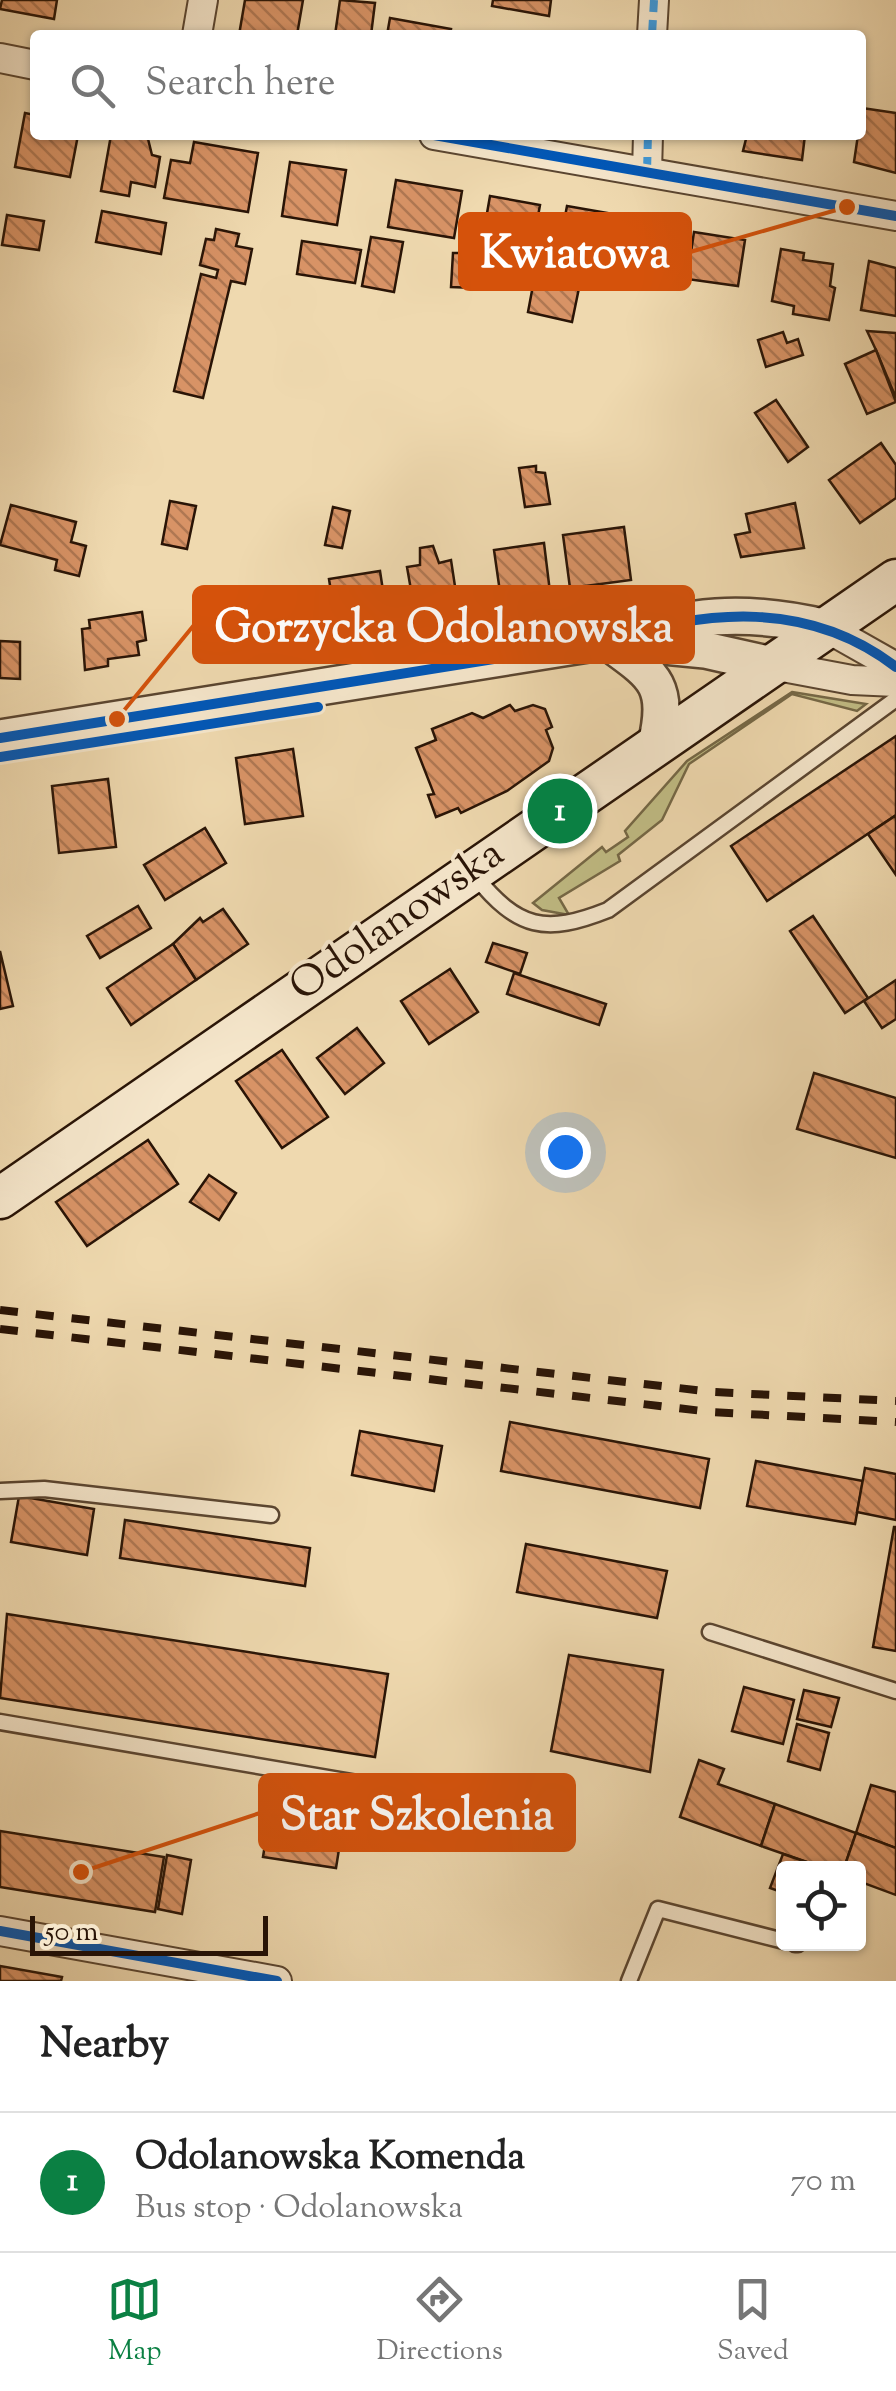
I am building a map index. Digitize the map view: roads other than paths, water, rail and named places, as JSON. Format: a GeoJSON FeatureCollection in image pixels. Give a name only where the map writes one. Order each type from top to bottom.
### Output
{"type":"FeatureCollection","features":[{"type":"Feature","properties":{"kind":"main road","name":"Odolanowska"},"geometry":{"type":"LineString","coordinates":[[0,1198],[896,580]]}},
{"type":"Feature","properties":{"kind":"street"},"geometry":{"type":"LineString","coordinates":[[198,30],[203,0]]}},
{"type":"Feature","properties":{"kind":"street"},"geometry":{"type":"LineString","coordinates":[[652,30],[654,0]]}},
{"type":"Feature","properties":{"kind":"street"},"geometry":{"type":"LineString","coordinates":[[0,58],[30,64]]}},
{"type":"Feature","properties":{"kind":"street"},"geometry":{"type":"LineString","coordinates":[[463,140],[896,216]]}},
{"type":"Feature","properties":{"kind":"street"},"geometry":{"type":"LineString","coordinates":[[647,172],[648,140]]}},
{"type":"Feature","properties":{"kind":"street"},"geometry":{"type":"LineString","coordinates":[[0,738],[607,641],[704,616],[772,614],[827,628],[896,667]]}},
{"type":"Feature","properties":{"kind":"street"},"geometry":{"type":"LineString","coordinates":[[607,641],[705,650],[852,680],[896,682]]}},
{"type":"Feature","properties":{"kind":"street"},"geometry":{"type":"LineString","coordinates":[[607,641],[657,680],[663,700],[656,745]]}},
{"type":"Feature","properties":{"kind":"street"},"geometry":{"type":"LineString","coordinates":[[0,1931],[277,1981]]}},
{"type":"Feature","properties":{"kind":"lane"},"geometry":{"type":"LineString","coordinates":[[472,871],[499,905],[530,922],[570,925],[608,910],[896,699]]}},
{"type":"Feature","properties":{"kind":"lane"},"geometry":{"type":"LineString","coordinates":[[0,1491],[44,1488],[271,1515]]}},
{"type":"Feature","properties":{"kind":"lane"},"geometry":{"type":"LineString","coordinates":[[710,1632],[896,1691]]}},
{"type":"Feature","properties":{"kind":"lane"},"geometry":{"type":"LineString","coordinates":[[0,1722],[393,1788]]}},
{"type":"Feature","properties":{"kind":"lane"},"geometry":{"type":"LineString","coordinates":[[629,1981],[658,1909],[776,1938]]}},
{"type":"Feature","properties":{"kind":"railway"},"geometry":{"type":"LineString","coordinates":[[0,1310],[713,1392],[896,1401]]}},
{"type":"Feature","properties":{"kind":"railway"},"geometry":{"type":"LineString","coordinates":[[0,1329],[711,1412],[896,1422]]}},
{"type":"Feature","properties":{"kind":"place","name":"Kwiatowa"},"geometry":{"type":"Point","coordinates":[847,207]}},
{"type":"Feature","properties":{"kind":"place","name":"Gorzycka Odolanowska"},"geometry":{"type":"Point","coordinates":[117,719]}},
{"type":"Feature","properties":{"kind":"place","name":"Odolanowska Komenda"},"geometry":{"type":"Point","coordinates":[560,811]}},
{"type":"Feature","properties":{"kind":"place","name":"Star Szkolenia"},"geometry":{"type":"Point","coordinates":[81,1872]}}]}
